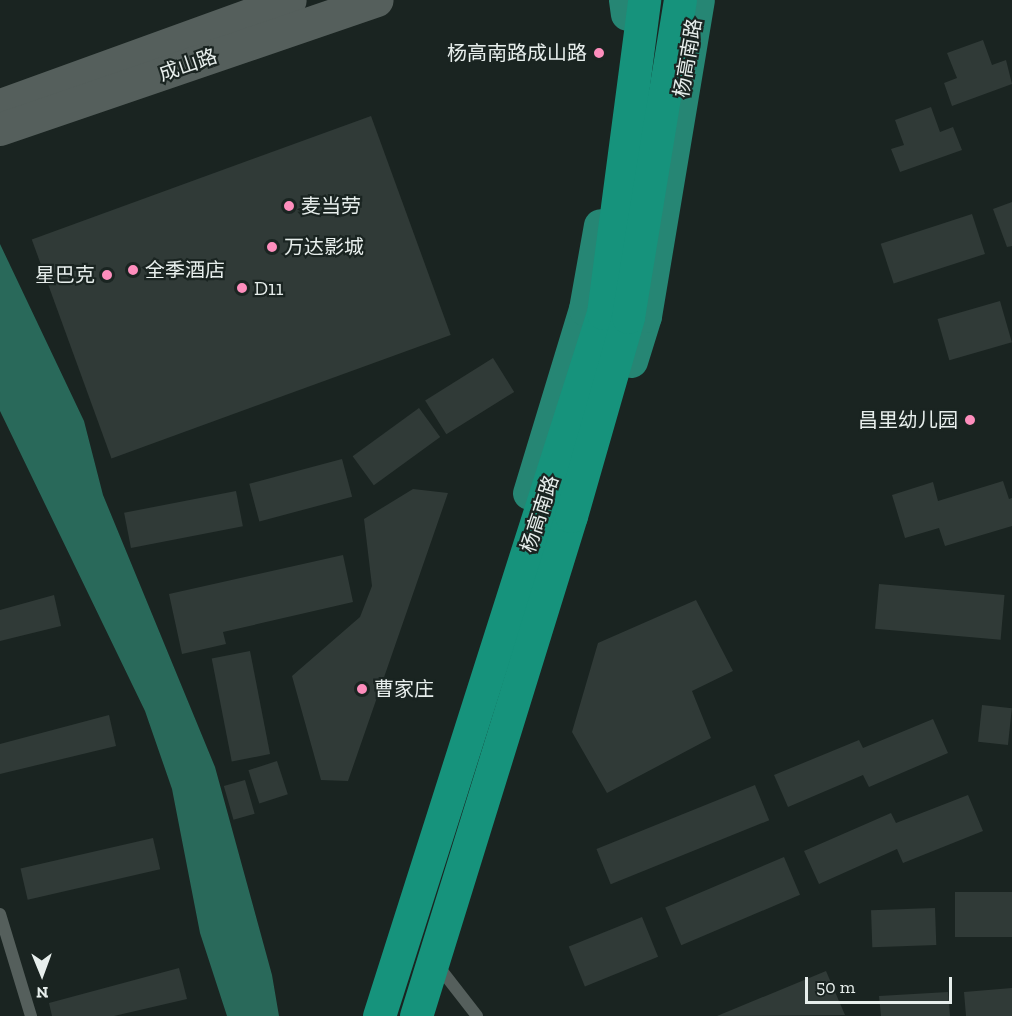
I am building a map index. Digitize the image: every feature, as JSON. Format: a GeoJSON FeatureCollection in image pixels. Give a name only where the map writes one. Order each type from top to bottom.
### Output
{"type":"FeatureCollection","features":[{"type":"Feature","properties":{"kind":"highway","name":"杨高南路"},"geometry":{"type":"LineString","coordinates":[[416,1016],[568,528],[628,317],[680,0]]}},
{"type":"Feature","properties":{"kind":"highway","name":"杨高南路"},"geometry":{"type":"LineString","coordinates":[[379,1016],[603,314],[631,4]]}},
{"type":"Feature","properties":{"kind":"main road","name":"成山路"},"geometry":{"type":"LineString","coordinates":[[0,105],[290,0]]}},
{"type":"Feature","properties":{"kind":"main road","name":"成山路"},"geometry":{"type":"LineString","coordinates":[[0,129],[376,0]]}},
{"type":"Feature","properties":{"kind":"main road","name":"杨高南路"},"geometry":{"type":"LineString","coordinates":[[428,1016],[645,316],[698,0]]}},
{"type":"Feature","properties":{"kind":"main road","name":"杨高南路"},"geometry":{"type":"LineString","coordinates":[[366,1016],[585,309],[626,61],[631,4]]}},
{"type":"Feature","properties":{"kind":"lane"},"geometry":{"type":"LineString","coordinates":[[0,914],[31,1016]]}},
{"type":"Feature","properties":{"kind":"lane"},"geometry":{"type":"LineString","coordinates":[[442,971],[477,1016]]}},
{"type":"Feature","properties":{"kind":"shaded area"},"geometry":{"type":"Polygon","coordinates":[[[0,244],[84,421],[103,495],[215,767],[272,975],[279,1016],[227,1016],[200,933],[172,789],[145,711],[0,411],[0,244]]]}},
{"type":"Feature","properties":{"kind":"building"},"geometry":{"type":"Polygon","coordinates":[[[983,40],[992,65],[1006,60],[1012,84],[952,106],[944,83],[957,78],[947,53],[983,40]]]}},
{"type":"Feature","properties":{"kind":"building"},"geometry":{"type":"Polygon","coordinates":[[[931,107],[940,132],[953,127],[962,150],[900,172],[891,149],[904,145],[895,120],[931,107]]]}},
{"type":"Feature","properties":{"kind":"building","name":"D11"},"geometry":{"type":"Polygon","coordinates":[[[371,116],[451,335],[111,458],[32,239],[371,116]]]}},
{"type":"Feature","properties":{"kind":"building"},"geometry":{"type":"Polygon","coordinates":[[[1012,202],[1012,246],[1007,247],[993,209],[1012,202]]]}},
{"type":"Feature","properties":{"kind":"building"},"geometry":{"type":"Polygon","coordinates":[[[972,214],[985,254],[894,284],[881,244],[972,214]]]}},
{"type":"Feature","properties":{"kind":"building"},"geometry":{"type":"Polygon","coordinates":[[[1000,301],[1012,342],[949,360],[938,319],[1000,301]]]}},
{"type":"Feature","properties":{"kind":"building"},"geometry":{"type":"Polygon","coordinates":[[[493,358],[514,392],[446,434],[425,400],[493,358]]]}},
{"type":"Feature","properties":{"kind":"building"},"geometry":{"type":"Polygon","coordinates":[[[419,408],[440,437],[374,485],[353,456],[419,408]]]}},
{"type":"Feature","properties":{"kind":"building"},"geometry":{"type":"Polygon","coordinates":[[[342,459],[352,497],[259,522],[249,484],[342,459]]]}},
{"type":"Feature","properties":{"kind":"building"},"geometry":{"type":"Polygon","coordinates":[[[1003,481],[1009,499],[1012,498],[1012,526],[945,546],[939,528],[905,538],[892,495],[933,482],[938,501],[1003,481]]]}},
{"type":"Feature","properties":{"kind":"building"},"geometry":{"type":"Polygon","coordinates":[[[413,489],[448,493],[348,781],[321,780],[292,676],[360,617],[372,586],[364,519],[413,489]]]}},
{"type":"Feature","properties":{"kind":"building"},"geometry":{"type":"Polygon","coordinates":[[[236,491],[243,526],[131,548],[124,513],[236,491]]]}},
{"type":"Feature","properties":{"kind":"building"},"geometry":{"type":"Polygon","coordinates":[[[343,555],[353,602],[223,632],[226,644],[182,654],[169,594],[343,555]]]}},
{"type":"Feature","properties":{"kind":"building"},"geometry":{"type":"Polygon","coordinates":[[[879,584],[1005,595],[1001,640],[875,629],[879,584]]]}},
{"type":"Feature","properties":{"kind":"building"},"geometry":{"type":"Polygon","coordinates":[[[54,595],[61,626],[0,641],[0,610],[54,595]]]}},
{"type":"Feature","properties":{"kind":"building"},"geometry":{"type":"Polygon","coordinates":[[[696,600],[733,671],[692,691],[711,738],[607,793],[572,732],[598,643],[696,600]]]}},
{"type":"Feature","properties":{"kind":"building"},"geometry":{"type":"Polygon","coordinates":[[[250,651],[270,754],[232,762],[212,658],[250,651]]]}},
{"type":"Feature","properties":{"kind":"building"},"geometry":{"type":"Polygon","coordinates":[[[982,705],[1012,708],[1008,745],[978,742],[982,705]]]}},
{"type":"Feature","properties":{"kind":"building"},"geometry":{"type":"Polygon","coordinates":[[[109,715],[116,746],[0,774],[0,744],[109,715]]]}},
{"type":"Feature","properties":{"kind":"building"},"geometry":{"type":"Polygon","coordinates":[[[933,719],[948,753],[869,787],[863,775],[788,807],[774,775],[859,740],[863,748],[933,719]]]}},
{"type":"Feature","properties":{"kind":"building"},"geometry":{"type":"Polygon","coordinates":[[[277,761],[288,794],[259,804],[248,770],[277,761]]]}},
{"type":"Feature","properties":{"kind":"building"},"geometry":{"type":"Polygon","coordinates":[[[245,780],[255,814],[233,820],[224,786],[245,780]]]}},
{"type":"Feature","properties":{"kind":"building"},"geometry":{"type":"Polygon","coordinates":[[[755,785],[769,820],[611,884],[596,849],[755,785]]]}},
{"type":"Feature","properties":{"kind":"building"},"geometry":{"type":"Polygon","coordinates":[[[968,795],[983,831],[903,863],[897,849],[819,884],[804,851],[891,813],[896,823],[968,795]]]}},
{"type":"Feature","properties":{"kind":"building"},"geometry":{"type":"Polygon","coordinates":[[[153,838],[160,869],[28,900],[20,869],[153,838]]]}},
{"type":"Feature","properties":{"kind":"building"},"geometry":{"type":"Polygon","coordinates":[[[784,857],[800,895],[681,945],[665,907],[784,857]]]}},
{"type":"Feature","properties":{"kind":"building"},"geometry":{"type":"Polygon","coordinates":[[[955,892],[1012,892],[1012,937],[955,937],[955,892]]]}},
{"type":"Feature","properties":{"kind":"building"},"geometry":{"type":"Polygon","coordinates":[[[935,908],[936,945],[872,947],[871,910],[935,908]]]}},
{"type":"Feature","properties":{"kind":"building"},"geometry":{"type":"Polygon","coordinates":[[[642,917],[658,957],[585,986],[569,947],[642,917]]]}},
{"type":"Feature","properties":{"kind":"building"},"geometry":{"type":"Polygon","coordinates":[[[179,968],[187,999],[114,1016],[52,1016],[49,1003],[179,968]]]}},
{"type":"Feature","properties":{"kind":"building"},"geometry":{"type":"Polygon","coordinates":[[[826,971],[845,1015],[717,1016],[826,971]]]}},
{"type":"Feature","properties":{"kind":"building"},"geometry":{"type":"Polygon","coordinates":[[[1012,988],[1012,1016],[966,1016],[964,992],[1012,988]]]}},
{"type":"Feature","properties":{"kind":"building"},"geometry":{"type":"Polygon","coordinates":[[[948,992],[950,1016],[881,1016],[879,996],[948,992]]]}},
{"type":"Feature","properties":{"kind":"place","name":"杨高南路成山路"},"geometry":{"type":"Point","coordinates":[599,53]}},
{"type":"Feature","properties":{"kind":"place","name":"麦当劳"},"geometry":{"type":"Point","coordinates":[289,206]}},
{"type":"Feature","properties":{"kind":"place","name":"万达影城"},"geometry":{"type":"Point","coordinates":[272,247]}},
{"type":"Feature","properties":{"kind":"place","name":"全季酒店"},"geometry":{"type":"Point","coordinates":[133,270]}},
{"type":"Feature","properties":{"kind":"place","name":"星巴克"},"geometry":{"type":"Point","coordinates":[107,275]}},
{"type":"Feature","properties":{"kind":"place","name":"D11"},"geometry":{"type":"Point","coordinates":[242,288]}},
{"type":"Feature","properties":{"kind":"place","name":"昌里幼儿园"},"geometry":{"type":"Point","coordinates":[970,420]}},
{"type":"Feature","properties":{"kind":"place","name":"曹家庄"},"geometry":{"type":"Point","coordinates":[362,689]}}]}
